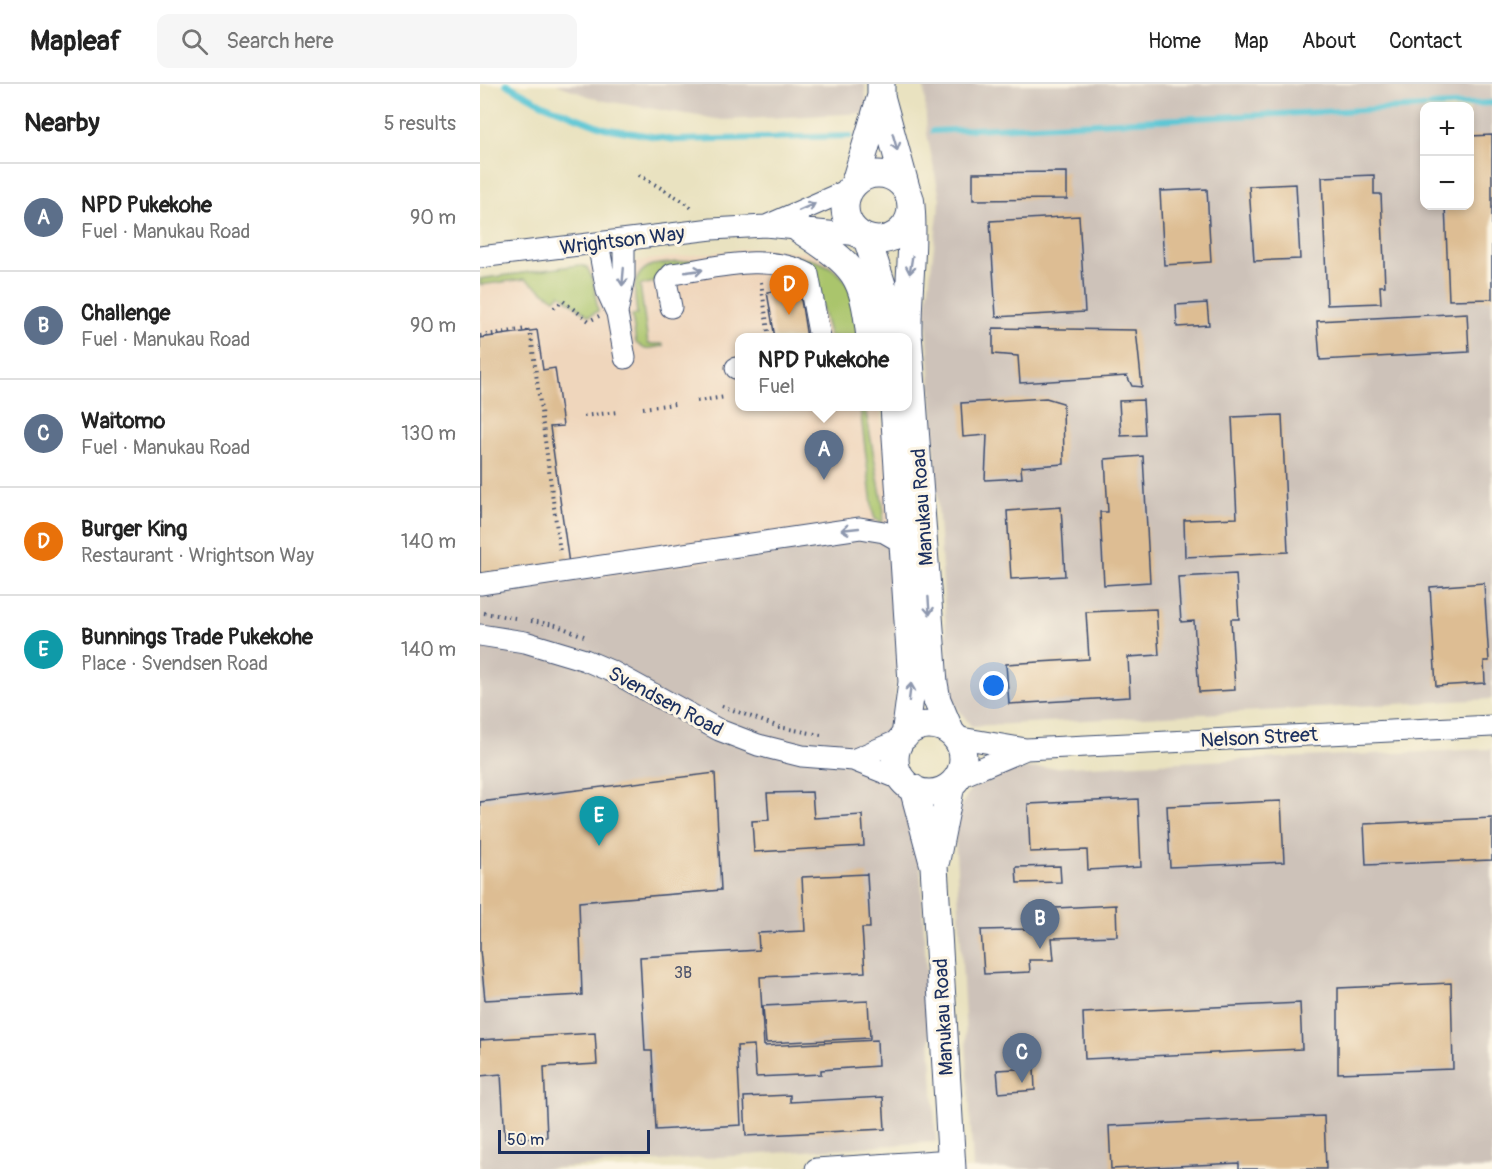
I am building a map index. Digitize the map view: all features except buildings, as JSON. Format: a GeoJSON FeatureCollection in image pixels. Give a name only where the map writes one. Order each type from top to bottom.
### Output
{"type":"FeatureCollection","features":[{"type":"Feature","properties":{"kind":"main road","name":"Manukau Road"},"geometry":{"type":"LineString","coordinates":[[852,186],[881,90]]}},
{"type":"Feature","properties":{"kind":"main road","name":"Manukau Road"},"geometry":{"type":"LineString","coordinates":[[881,90],[909,197],[914,243],[909,278],[908,333]]}},
{"type":"Feature","properties":{"kind":"main road"},"geometry":{"type":"LineString","coordinates":[[864,237],[885,239],[901,231],[910,215],[909,197],[888,175],[876,174],[852,186],[844,209],[847,219],[864,237],[886,297],[889,333]]}},
{"type":"Feature","properties":{"kind":"main road"},"geometry":{"type":"LineString","coordinates":[[799,230],[834,252],[851,268],[860,282],[866,303],[869,333]]}},
{"type":"Feature","properties":{"kind":"main road","name":"Manukau Road"},"geometry":{"type":"LineString","coordinates":[[912,388],[934,683],[937,700],[953,735]]}},
{"type":"Feature","properties":{"kind":"main road"},"geometry":{"type":"LineString","coordinates":[[881,411],[898,467]]}},
{"type":"Feature","properties":{"kind":"main road","name":"Manukau Road"},"geometry":{"type":"LineString","coordinates":[[894,411],[912,682],[903,737]]}},
{"type":"Feature","properties":{"kind":"main road"},"geometry":{"type":"LineString","coordinates":[[932,725],[953,735],[963,752],[962,770],[954,781],[933,793],[908,784],[896,760],[903,737],[922,726],[932,725]]}},
{"type":"Feature","properties":{"kind":"main road","name":"Manukau Road"},"geometry":{"type":"LineString","coordinates":[[934,866],[954,781]]}},
{"type":"Feature","properties":{"kind":"main road","name":"Manukau Road"},"geometry":{"type":"LineString","coordinates":[[908,784],[934,866],[952,1164]]}},
{"type":"Feature","properties":{"kind":"street","name":"Wrightson Way"},"geometry":{"type":"LineString","coordinates":[[765,226],[852,186]]}},
{"type":"Feature","properties":{"kind":"street","name":"Wrightson Way"},"geometry":{"type":"LineString","coordinates":[[480,257],[711,229],[765,226],[864,237]]}},
{"type":"Feature","properties":{"kind":"street"},"geometry":{"type":"LineString","coordinates":[[608,314],[624,278],[624,240]]}},
{"type":"Feature","properties":{"kind":"street"},"geometry":{"type":"LineString","coordinates":[[597,243],[607,291],[608,314],[625,358]]}},
{"type":"Feature","properties":{"kind":"street"},"geometry":{"type":"LineString","coordinates":[[671,307],[666,281],[672,274],[751,263],[793,267],[808,274],[819,333]]}},
{"type":"Feature","properties":{"kind":"street"},"geometry":{"type":"LineString","coordinates":[[480,584],[860,528],[884,532],[904,544]]}},
{"type":"Feature","properties":{"kind":"street","name":"Svendsen Road"},"geometry":{"type":"LineString","coordinates":[[480,635],[525,642],[585,660],[614,672],[719,730],[758,745],[812,757],[854,760]]}},
{"type":"Feature","properties":{"kind":"street","name":"Nelson Street"},"geometry":{"type":"LineString","coordinates":[[953,735],[1026,748],[1492,726]]}},
{"type":"Feature","properties":{"kind":"street"},"geometry":{"type":"LineString","coordinates":[[854,760],[903,737]]}},
{"type":"Feature","properties":{"kind":"street","name":"Nelson Street"},"geometry":{"type":"LineString","coordinates":[[954,781],[1026,748]]}},
{"type":"Feature","properties":{"kind":"street"},"geometry":{"type":"LineString","coordinates":[[854,760],[908,784]]}},
{"type":"Feature","properties":{"kind":"street"},"geometry":{"type":"LineString","coordinates":[[816,1169],[952,1164]]}},
{"type":"Feature","properties":{"kind":"path"},"geometry":{"type":"LineString","coordinates":[[639,175],[687,203],[711,229]]}},
{"type":"Feature","properties":{"kind":"path"},"geometry":{"type":"LineString","coordinates":[[760,275],[768,333]]}},
{"type":"Feature","properties":{"kind":"path"},"geometry":{"type":"LineString","coordinates":[[554,308],[563,301],[589,321],[608,314]]}},
{"type":"Feature","properties":{"kind":"path"},"geometry":{"type":"LineString","coordinates":[[480,336],[527,329],[531,336],[561,561]]}},
{"type":"Feature","properties":{"kind":"path"},"geometry":{"type":"LineString","coordinates":[[697,401],[726,397]]}},
{"type":"Feature","properties":{"kind":"path"},"geometry":{"type":"LineString","coordinates":[[643,408],[675,404]]}},
{"type":"Feature","properties":{"kind":"path"},"geometry":{"type":"LineString","coordinates":[[584,416],[617,412]]}},
{"type":"Feature","properties":{"kind":"path"},"geometry":{"type":"LineString","coordinates":[[480,613],[555,625],[587,638]]}},
{"type":"Feature","properties":{"kind":"path"},"geometry":{"type":"LineString","coordinates":[[716,702],[779,727],[832,737]]}},
{"type":"Feature","properties":{"kind":"shaded area"},"geometry":{"type":"Polygon","coordinates":[[[556,84],[865,84],[867,113],[723,120],[599,100],[556,84]]]}},
{"type":"Feature","properties":{"kind":"shaded area"},"geometry":{"type":"Polygon","coordinates":[[[924,84],[1492,84],[1492,699],[971,726],[950,698],[926,309],[940,199],[927,134],[924,84]]]}},
{"type":"Feature","properties":{"kind":"shaded area"},"geometry":{"type":"Polygon","coordinates":[[[754,248],[814,253],[839,267],[871,333],[735,333],[735,411],[880,411],[895,535],[480,594],[480,279],[754,248]]]}},
{"type":"Feature","properties":{"kind":"shaded area"},"geometry":{"type":"Polygon","coordinates":[[[895,535],[899,650],[895,703],[884,752],[884,770],[901,795],[917,807],[936,1142],[543,1169],[480,1169],[480,594],[895,535]]]}},
{"type":"Feature","properties":{"kind":"shaded area"},"geometry":{"type":"Polygon","coordinates":[[[1492,749],[1492,1169],[973,1169],[955,834],[956,815],[971,788],[996,770],[1492,749]]]}},
{"type":"Feature","properties":{"kind":"green space"},"geometry":{"type":"Polygon","coordinates":[[[754,253],[782,254],[812,260],[837,272],[847,282],[853,296],[858,333],[829,333],[812,271],[664,269],[659,272],[655,282],[640,285],[648,344],[663,344],[663,346],[645,349],[636,343],[632,315],[637,314],[635,286],[637,280],[645,269],[652,265],[754,253]]]}},
{"type":"Feature","properties":{"kind":"green space"},"geometry":{"type":"Polygon","coordinates":[[[579,265],[587,267],[593,280],[598,311],[589,316],[560,294],[555,299],[525,279],[480,285],[480,279],[579,265]]]}},
{"type":"Feature","properties":{"kind":"green space"},"geometry":{"type":"Polygon","coordinates":[[[860,411],[866,411],[884,511],[882,523],[875,519],[860,411]]]}},
{"type":"Feature","properties":{"kind":"waterway"},"geometry":{"type":"LineString","coordinates":[[506,84],[543,104],[604,128],[675,140],[850,136]]}},
{"type":"Feature","properties":{"kind":"waterway"},"geometry":{"type":"LineString","coordinates":[[1474,104],[1492,103]]}},
{"type":"Feature","properties":{"kind":"waterway"},"geometry":{"type":"LineString","coordinates":[[933,131],[1420,107]]}},
{"type":"Feature","properties":{"kind":"place","name":"Burger King"},"geometry":{"type":"Point","coordinates":[789,315]}},
{"type":"Feature","properties":{"kind":"place","name":"NPD Pukekohe"},"geometry":{"type":"Point","coordinates":[824,480]}},
{"type":"Feature","properties":{"kind":"place","name":"Bunnings Trade Pukekohe"},"geometry":{"type":"Point","coordinates":[599,846]}},
{"type":"Feature","properties":{"kind":"place","name":"Challenge"},"geometry":{"type":"Point","coordinates":[1040,949]}},
{"type":"Feature","properties":{"kind":"place","name":"Waitomo"},"geometry":{"type":"Point","coordinates":[1022,1083]}}]}
